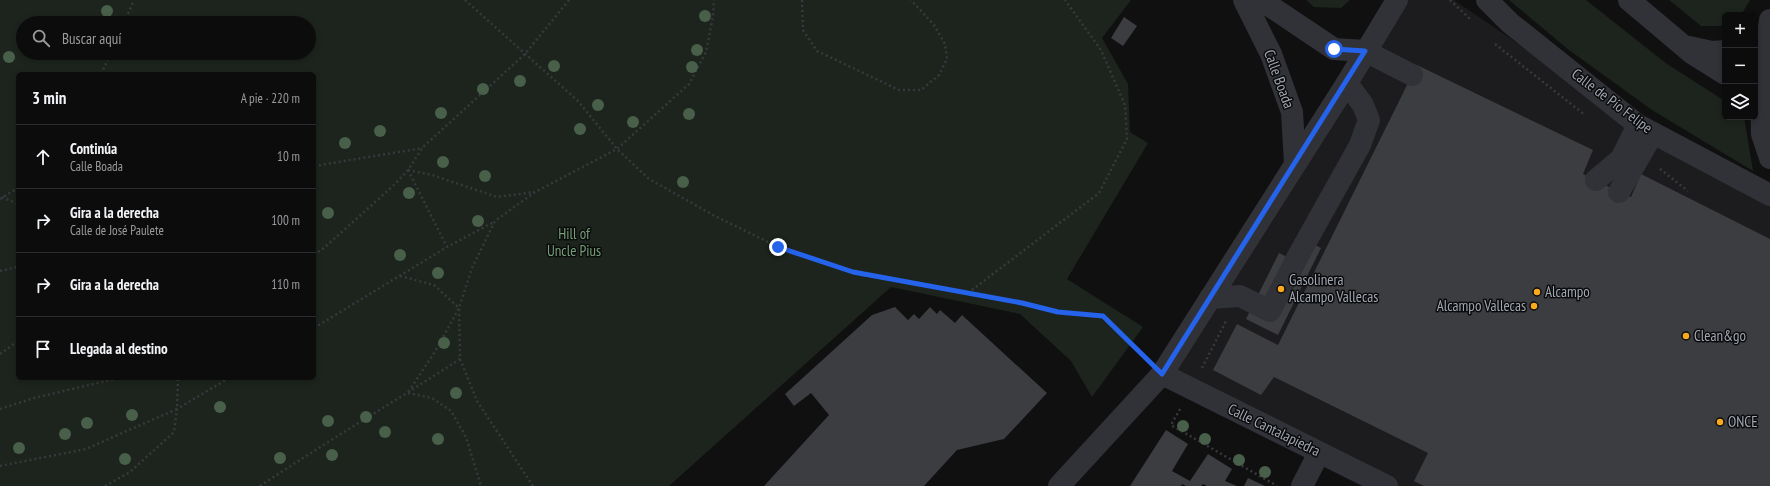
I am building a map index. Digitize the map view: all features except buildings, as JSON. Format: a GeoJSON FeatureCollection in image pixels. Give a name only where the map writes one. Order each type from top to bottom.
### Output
{"type":"FeatureCollection","features":[{"type":"Feature","properties":{"kind":"street","name":"Calle Boada"},"geometry":{"type":"LineString","coordinates":[[1244,0],[1271,54],[1292,112],[1295,163]]}},
{"type":"Feature","properties":{"kind":"street"},"geometry":{"type":"LineString","coordinates":[[1262,0],[1334,49],[1365,51],[1412,75]]}},
{"type":"Feature","properties":{"kind":"street"},"geometry":{"type":"LineString","coordinates":[[1059,486],[1162,374],[1347,83],[1396,0]]}},
{"type":"Feature","properties":{"kind":"street","name":"Calle de Pío Felipe"},"geometry":{"type":"LineString","coordinates":[[1487,0],[1510,23],[1646,129],[1770,195]]}},
{"type":"Feature","properties":{"kind":"street"},"geometry":{"type":"LineString","coordinates":[[1629,0],[1693,54],[1722,72]]}},
{"type":"Feature","properties":{"kind":"street"},"geometry":{"type":"LineString","coordinates":[[1758,21],[1770,2]]}},
{"type":"Feature","properties":{"kind":"street"},"geometry":{"type":"LineString","coordinates":[[1770,20],[1763,64],[1762,96],[1762,134],[1770,158]]}},
{"type":"Feature","properties":{"kind":"street"},"geometry":{"type":"LineString","coordinates":[[1683,45],[1712,52],[1722,51]]}},
{"type":"Feature","properties":{"kind":"street"},"geometry":{"type":"LineString","coordinates":[[1210,298],[1240,296],[1270,311],[1298,256],[1360,146],[1369,120],[1363,105],[1347,83]]}},
{"type":"Feature","properties":{"kind":"street"},"geometry":{"type":"LineString","coordinates":[[1596,180],[1621,159],[1646,129]]}},
{"type":"Feature","properties":{"kind":"street"},"geometry":{"type":"LineString","coordinates":[[1619,192],[1646,129]]}},
{"type":"Feature","properties":{"kind":"street","name":"Calle Cantalapiedra"},"geometry":{"type":"LineString","coordinates":[[1162,374],[1387,486]]}},
{"type":"Feature","properties":{"kind":"street"},"geometry":{"type":"LineString","coordinates":[[1302,486],[1319,453]]}},
{"type":"Feature","properties":{"kind":"path"},"geometry":{"type":"LineString","coordinates":[[127,16],[134,0]]}},
{"type":"Feature","properties":{"kind":"path"},"geometry":{"type":"LineString","coordinates":[[465,0],[578,101],[617,149],[649,180],[713,215],[778,247],[853,272],[1022,303],[1058,312],[1103,316],[1162,374]]}},
{"type":"Feature","properties":{"kind":"path"},"geometry":{"type":"LineString","coordinates":[[316,254],[382,196],[408,170],[424,148],[525,54],[570,0]]}},
{"type":"Feature","properties":{"kind":"path"},"geometry":{"type":"LineString","coordinates":[[316,327],[447,247],[495,222],[535,192],[617,149],[689,84],[706,52],[713,16],[714,0]]}},
{"type":"Feature","properties":{"kind":"path"},"geometry":{"type":"LineString","coordinates":[[802,0],[803,30],[818,51],[899,90],[921,90],[939,75],[947,59],[945,44],[934,25],[911,0]]}},
{"type":"Feature","properties":{"kind":"path"},"geometry":{"type":"LineString","coordinates":[[968,293],[1099,193],[1127,139],[1125,105],[1101,50],[1065,0]]}},
{"type":"Feature","properties":{"kind":"path"},"geometry":{"type":"LineString","coordinates":[[103,72],[107,60]]}},
{"type":"Feature","properties":{"kind":"path"},"geometry":{"type":"LineString","coordinates":[[316,166],[424,148]]}},
{"type":"Feature","properties":{"kind":"path"},"geometry":{"type":"LineString","coordinates":[[408,170],[432,175],[497,197],[535,192]]}},
{"type":"Feature","properties":{"kind":"path"},"geometry":{"type":"LineString","coordinates":[[408,170],[447,247]]}},
{"type":"Feature","properties":{"kind":"path"},"geometry":{"type":"LineString","coordinates":[[0,198],[16,189]]}},
{"type":"Feature","properties":{"kind":"path"},"geometry":{"type":"LineString","coordinates":[[4,197],[16,203]]}},
{"type":"Feature","properties":{"kind":"path"},"geometry":{"type":"LineString","coordinates":[[408,393],[436,350],[459,308],[472,268],[495,222]]}},
{"type":"Feature","properties":{"kind":"path"},"geometry":{"type":"LineString","coordinates":[[0,271],[16,267]]}},
{"type":"Feature","properties":{"kind":"path"},"geometry":{"type":"LineString","coordinates":[[400,276],[434,285],[459,308],[460,359],[477,401],[533,486]]}},
{"type":"Feature","properties":{"kind":"path"},"geometry":{"type":"LineString","coordinates":[[0,354],[16,342]]}},
{"type":"Feature","properties":{"kind":"path"},"geometry":{"type":"LineString","coordinates":[[260,486],[310,452],[408,393],[460,359]]}},
{"type":"Feature","properties":{"kind":"path"},"geometry":{"type":"LineString","coordinates":[[0,409],[34,398],[111,380]]}},
{"type":"Feature","properties":{"kind":"path"},"geometry":{"type":"LineString","coordinates":[[105,486],[130,472],[174,432],[177,409],[178,380]]}},
{"type":"Feature","properties":{"kind":"path"},"geometry":{"type":"LineString","coordinates":[[0,466],[86,448],[177,409],[226,380]]}},
{"type":"Feature","properties":{"kind":"path"},"geometry":{"type":"LineString","coordinates":[[408,393],[432,398],[451,411],[466,437],[481,486]]}},
{"type":"Feature","properties":{"kind":"shaded area","name":"Alcampo Vallecas"},"geometry":{"type":"Polygon","coordinates":[[[1397,0],[1454,0],[1638,125],[1770,195],[1770,486],[1387,486],[1162,374],[1397,0]]]}},
{"type":"Feature","properties":{"kind":"green space","name":"Hill of Uncle Pius"},"geometry":{"type":"Polygon","coordinates":[[[0,0],[1131,0],[1102,38],[1128,84],[1130,132],[1148,143],[1067,279],[1143,327],[1092,397],[1071,361],[1020,314],[891,287],[669,486],[0,486],[0,0]]]}},
{"type":"Feature","properties":{"kind":"green space"},"geometry":{"type":"Polygon","coordinates":[[[1306,0],[1350,0],[1341,8],[1314,7],[1306,0]]]}},
{"type":"Feature","properties":{"kind":"green space"},"geometry":{"type":"Polygon","coordinates":[[[1509,0],[1586,0],[1667,64],[1722,99],[1722,120],[1744,120],[1753,171],[1652,110],[1569,50],[1509,0]]]}},
{"type":"Feature","properties":{"kind":"green space"},"geometry":{"type":"Polygon","coordinates":[[[1669,0],[1750,0],[1743,12],[1722,12],[1722,26],[1701,26],[1669,0]]]}},
{"type":"Feature","properties":{"kind":"place","name":"Gasolinera Alcampo Vallecas"},"geometry":{"type":"Point","coordinates":[1281,289]}},
{"type":"Feature","properties":{"kind":"place","name":"Alcampo"},"geometry":{"type":"Point","coordinates":[1537,292]}},
{"type":"Feature","properties":{"kind":"place","name":"Alcampo Vallecas"},"geometry":{"type":"Point","coordinates":[1534,306]}},
{"type":"Feature","properties":{"kind":"place","name":"Clean&go"},"geometry":{"type":"Point","coordinates":[1686,336]}},
{"type":"Feature","properties":{"kind":"place","name":"ONCE"},"geometry":{"type":"Point","coordinates":[1720,422]}},
{"type":"Feature","properties":{"kind":"route"},"geometry":{"type":"LineString","coordinates":[[778,247],[853,272],[1022,303],[1058,312],[1103,316],[1162,374],[1274,195],[1347,83],[1365,51],[1334,49]]}}]}
